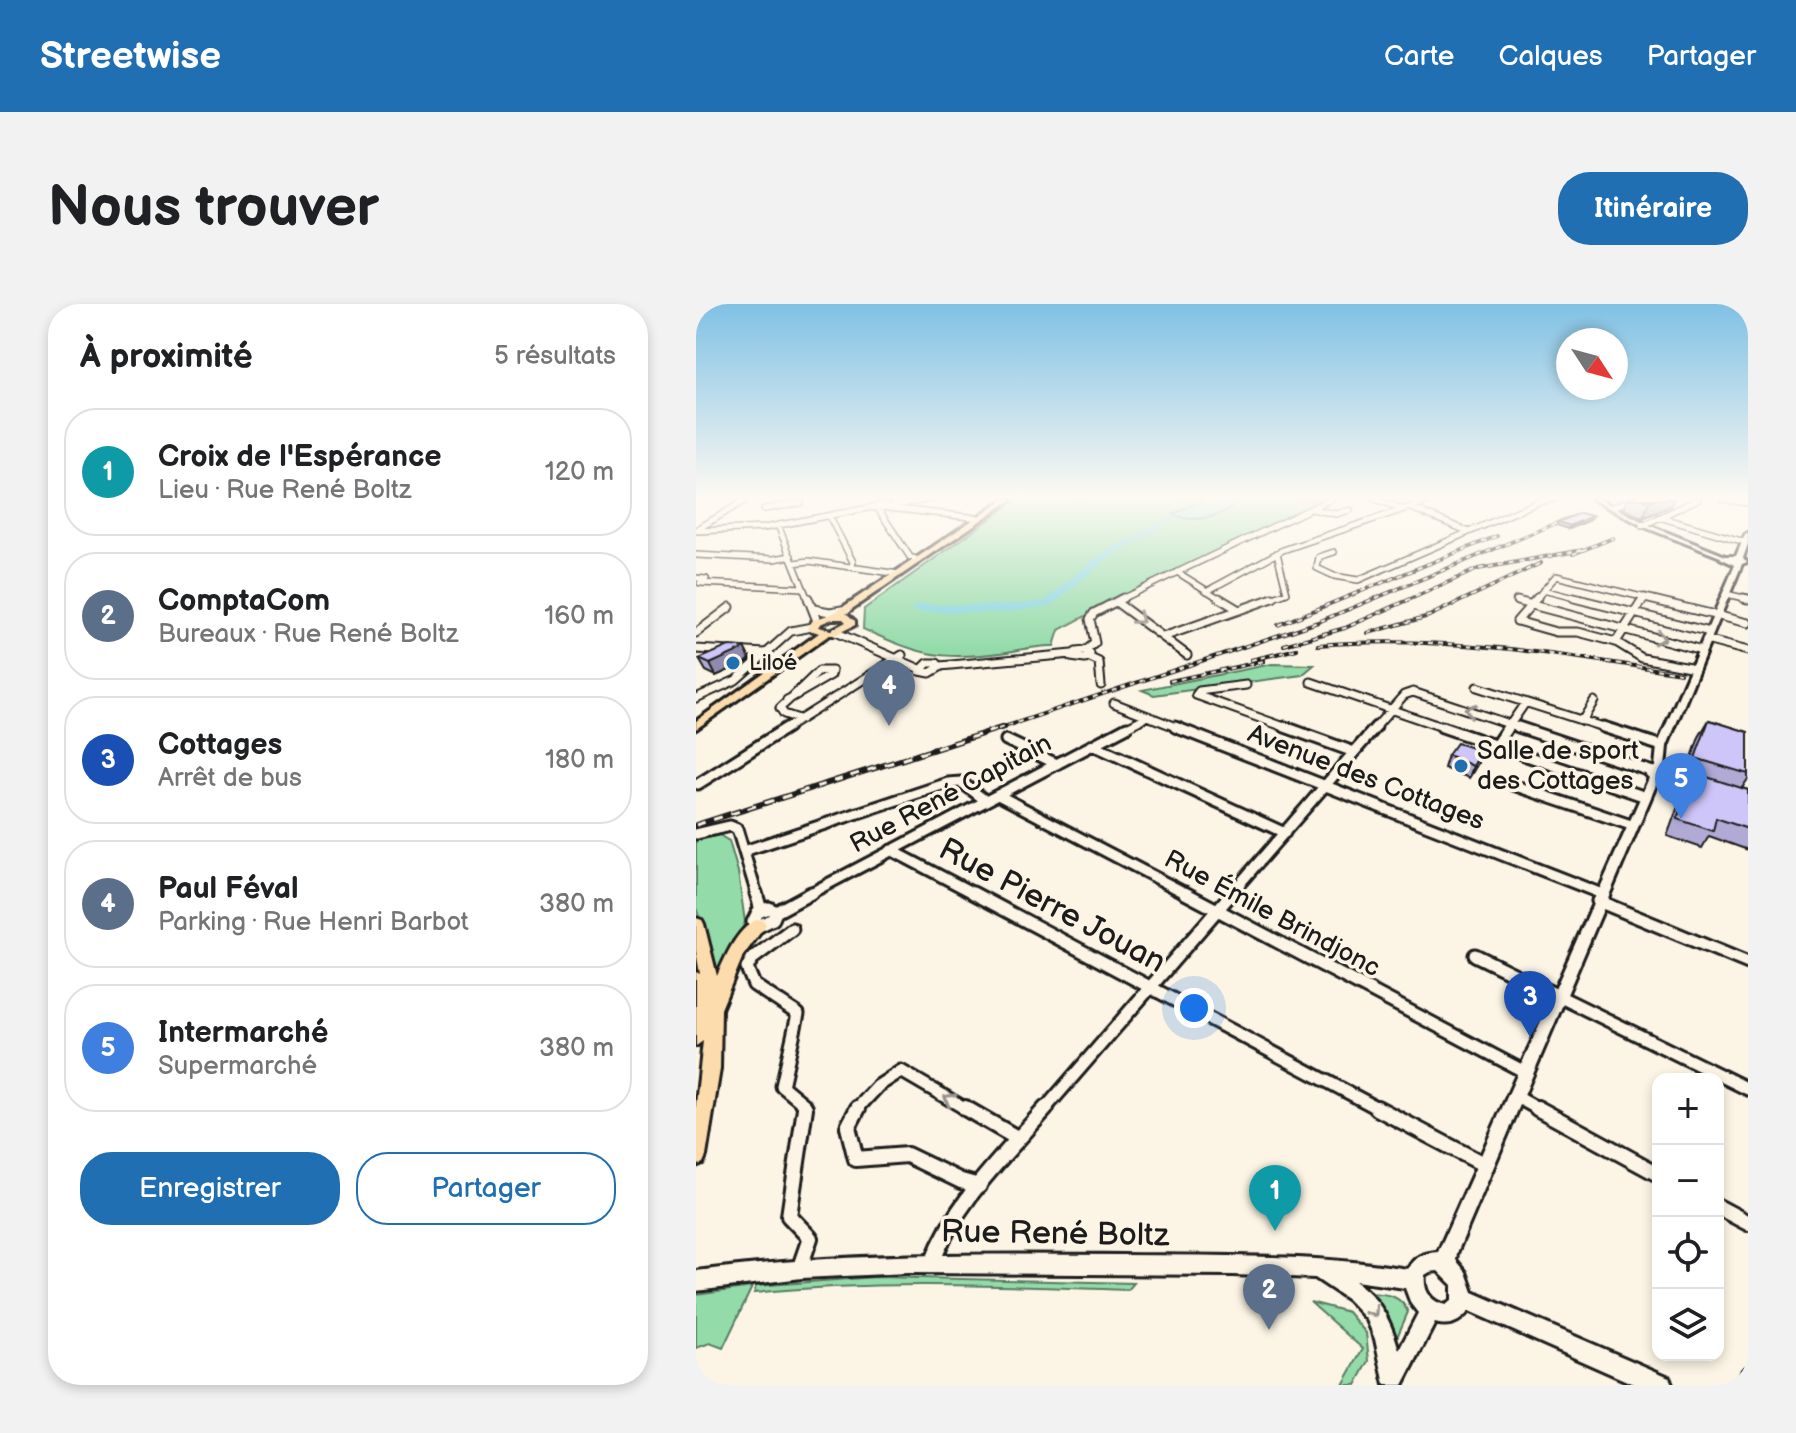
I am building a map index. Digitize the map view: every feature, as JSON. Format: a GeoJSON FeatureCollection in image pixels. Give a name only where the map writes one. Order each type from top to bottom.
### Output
{"type":"FeatureCollection","features":[{"type":"Feature","properties":{"kind":"main road"},"geometry":{"type":"LineString","coordinates":[[696,722],[830,633],[899,574],[934,549]]}},
{"type":"Feature","properties":{"kind":"main road"},"geometry":{"type":"LineString","coordinates":[[696,722],[750,682],[814,620],[834,616],[848,618],[942,549]]}},
{"type":"Feature","properties":{"kind":"main road"},"geometry":{"type":"LineString","coordinates":[[1446,1264],[1447,1253],[1655,773],[1662,746],[1739,560]]}},
{"type":"Feature","properties":{"kind":"main road"},"geometry":{"type":"LineString","coordinates":[[814,620],[830,633]]}},
{"type":"Feature","properties":{"kind":"main road"},"geometry":{"type":"LineString","coordinates":[[696,734],[782,665]]}},
{"type":"Feature","properties":{"kind":"main road"},"geometry":{"type":"LineString","coordinates":[[1655,773],[1669,773],[1671,778]]}},
{"type":"Feature","properties":{"kind":"main road"},"geometry":{"type":"LineString","coordinates":[[713,1011],[730,965],[759,917]]}},
{"type":"Feature","properties":{"kind":"main road"},"geometry":{"type":"LineString","coordinates":[[696,924],[707,961],[714,1050],[696,1156]]}},
{"type":"Feature","properties":{"kind":"main road"},"geometry":{"type":"LineString","coordinates":[[696,979],[696,1038]]}},
{"type":"Feature","properties":{"kind":"main road"},"geometry":{"type":"LineString","coordinates":[[1425,1262],[1446,1264],[1458,1275],[1463,1298],[1461,1306],[1448,1316],[1430,1312],[1418,1298],[1414,1280],[1415,1272],[1425,1262]]}},
{"type":"Feature","properties":{"kind":"main road","name":"Rue René Boltz"},"geometry":{"type":"LineString","coordinates":[[696,1281],[772,1268],[932,1263],[1279,1267],[1414,1280]]}},
{"type":"Feature","properties":{"kind":"main road"},"geometry":{"type":"LineString","coordinates":[[1319,1270],[1360,1294],[1377,1315],[1393,1381]]}},
{"type":"Feature","properties":{"kind":"main road"},"geometry":{"type":"LineString","coordinates":[[1463,1298],[1661,1385]]}},
{"type":"Feature","properties":{"kind":"main road"},"geometry":{"type":"LineString","coordinates":[[1393,1381],[1430,1312]]}},
{"type":"Feature","properties":{"kind":"street"},"geometry":{"type":"LineString","coordinates":[[788,549],[814,620]]}},
{"type":"Feature","properties":{"kind":"street"},"geometry":{"type":"LineString","coordinates":[[846,549],[853,562],[852,567]]}},
{"type":"Feature","properties":{"kind":"street"},"geometry":{"type":"LineString","coordinates":[[905,549],[910,557],[919,560]]}},
{"type":"Feature","properties":{"kind":"street"},"geometry":{"type":"LineString","coordinates":[[830,633],[899,657],[930,673],[940,666],[1057,653],[1072,654],[1071,657],[1077,660],[1087,654],[1095,643],[1090,617],[1228,549]]}},
{"type":"Feature","properties":{"kind":"street"},"geometry":{"type":"LineString","coordinates":[[1207,591],[1286,549]]}},
{"type":"Feature","properties":{"kind":"street"},"geometry":{"type":"LineString","coordinates":[[1330,549],[1334,552],[1319,557],[1316,566],[1343,580],[1355,581],[1422,549]]}},
{"type":"Feature","properties":{"kind":"street"},"geometry":{"type":"LineString","coordinates":[[1707,549],[1739,560]]}},
{"type":"Feature","properties":{"kind":"street"},"geometry":{"type":"LineString","coordinates":[[1163,637],[1288,591],[1277,553]]}},
{"type":"Feature","properties":{"kind":"street"},"geometry":{"type":"LineString","coordinates":[[696,555],[809,561],[899,574]]}},
{"type":"Feature","properties":{"kind":"street"},"geometry":{"type":"LineString","coordinates":[[1177,572],[1239,610]]}},
{"type":"Feature","properties":{"kind":"street"},"geometry":{"type":"LineString","coordinates":[[1695,668],[1642,658],[1616,642],[1578,632],[1556,632],[1517,621],[1554,577],[1560,576],[1748,623]]}},
{"type":"Feature","properties":{"kind":"street"},"geometry":{"type":"LineString","coordinates":[[696,578],[706,579],[700,583],[803,588]]}},
{"type":"Feature","properties":{"kind":"street"},"geometry":{"type":"LineString","coordinates":[[1543,590],[1634,613],[1706,641]]}},
{"type":"Feature","properties":{"kind":"street"},"geometry":{"type":"LineString","coordinates":[[1726,594],[1748,599]]}},
{"type":"Feature","properties":{"kind":"street"},"geometry":{"type":"LineString","coordinates":[[1616,642],[1644,598]]}},
{"type":"Feature","properties":{"kind":"street"},"geometry":{"type":"LineString","coordinates":[[1517,601],[1625,629],[1706,641],[1748,651]]}},
{"type":"Feature","properties":{"kind":"street"},"geometry":{"type":"LineString","coordinates":[[1116,602],[1187,655]]}},
{"type":"Feature","properties":{"kind":"street"},"geometry":{"type":"LineString","coordinates":[[696,633],[730,607]]}},
{"type":"Feature","properties":{"kind":"street"},"geometry":{"type":"LineString","coordinates":[[696,698],[736,680],[791,631],[830,612],[848,618],[852,632],[899,657]]}},
{"type":"Feature","properties":{"kind":"street"},"geometry":{"type":"LineString","coordinates":[[696,649],[766,653]]}},
{"type":"Feature","properties":{"kind":"street"},"geometry":{"type":"LineString","coordinates":[[1087,654],[1100,665],[1101,685]]}},
{"type":"Feature","properties":{"kind":"street"},"geometry":{"type":"LineString","coordinates":[[698,784],[899,657]]}},
{"type":"Feature","properties":{"kind":"street"},"geometry":{"type":"LineString","coordinates":[[787,700],[831,675],[832,671],[819,671],[787,700],[780,712],[799,719]]}},
{"type":"Feature","properties":{"kind":"street"},"geometry":{"type":"LineString","coordinates":[[1311,682],[1643,796]]}},
{"type":"Feature","properties":{"kind":"street"},"geometry":{"type":"LineString","coordinates":[[1246,685],[1199,691],[1196,695],[1354,752]]}},
{"type":"Feature","properties":{"kind":"street"},"geometry":{"type":"LineString","coordinates":[[1477,687],[1662,746]]}},
{"type":"Feature","properties":{"kind":"street"},"geometry":{"type":"LineString","coordinates":[[932,1263],[942,1233],[1017,1138],[1404,695],[1413,692],[1655,773]]}},
{"type":"Feature","properties":{"kind":"street"},"geometry":{"type":"LineString","coordinates":[[1582,721],[1594,701]]}},
{"type":"Feature","properties":{"kind":"street","name":"Avenue des Cottages"},"geometry":{"type":"LineString","coordinates":[[1114,703],[1600,897],[1748,963]]}},
{"type":"Feature","properties":{"kind":"street"},"geometry":{"type":"LineString","coordinates":[[1495,746],[1525,703]]}},
{"type":"Feature","properties":{"kind":"street","name":"Rue René Capitain"},"geometry":{"type":"LineString","coordinates":[[759,917],[770,921],[776,912],[1148,716]]}},
{"type":"Feature","properties":{"kind":"street"},"geometry":{"type":"LineString","coordinates":[[1006,740],[1057,764]]}},
{"type":"Feature","properties":{"kind":"street"},"geometry":{"type":"LineString","coordinates":[[1093,745],[1285,833]]}},
{"type":"Feature","properties":{"kind":"street"},"geometry":{"type":"LineString","coordinates":[[1671,778],[1705,788]]}},
{"type":"Feature","properties":{"kind":"street"},"geometry":{"type":"LineString","coordinates":[[744,851],[948,783],[961,782],[986,801]]}},
{"type":"Feature","properties":{"kind":"street"},"geometry":{"type":"LineString","coordinates":[[1513,785],[1631,825]]}},
{"type":"Feature","properties":{"kind":"street","name":"Rue Émile Brindjonc"},"geometry":{"type":"LineString","coordinates":[[998,795],[1525,1072]]}},
{"type":"Feature","properties":{"kind":"street"},"geometry":{"type":"LineString","coordinates":[[696,834],[730,826],[737,829],[759,917]]}},
{"type":"Feature","properties":{"kind":"street","name":"Rue Pierre Jouan"},"geometry":{"type":"LineString","coordinates":[[891,850],[1485,1165]]}},
{"type":"Feature","properties":{"kind":"street"},"geometry":{"type":"LineString","coordinates":[[792,929],[752,959],[747,968],[754,985],[798,1014],[782,1086],[805,1105],[789,1216],[810,1238],[800,1267]]}},
{"type":"Feature","properties":{"kind":"street"},"geometry":{"type":"LineString","coordinates":[[1475,955],[1748,1089]]}},
{"type":"Feature","properties":{"kind":"street"},"geometry":{"type":"LineString","coordinates":[[979,1186],[961,1184],[912,1156],[870,1162],[856,1159],[847,1128],[853,1113],[885,1077],[901,1071],[1017,1138]]}},
{"type":"Feature","properties":{"kind":"street"},"geometry":{"type":"LineString","coordinates":[[1515,1096],[1652,1171]]}},
{"type":"Feature","properties":{"kind":"street"},"geometry":{"type":"LineString","coordinates":[[1724,1210],[1748,1223]]}},
{"type":"Feature","properties":{"kind":"street"},"geometry":{"type":"LineString","coordinates":[[1747,1385],[1748,1375]]}},
{"type":"Feature","properties":{"kind":"green space"},"geometry":{"type":"Polygon","coordinates":[[[947,549],[1219,549],[1059,630],[1054,646],[944,656],[915,650],[863,629],[864,609],[947,549]]]}},
{"type":"Feature","properties":{"kind":"green space"},"geometry":{"type":"Polygon","coordinates":[[[1272,664],[1314,665],[1302,675],[1154,695],[1142,690],[1272,664]]]}},
{"type":"Feature","properties":{"kind":"green space"},"geometry":{"type":"Polygon","coordinates":[[[719,835],[729,841],[738,872],[745,922],[725,967],[718,970],[696,908],[696,840],[719,835]]]}},
{"type":"Feature","properties":{"kind":"green space"},"geometry":{"type":"Polygon","coordinates":[[[876,1277],[1134,1283],[1128,1290],[894,1285],[754,1293],[756,1286],[876,1277]]]}},
{"type":"Feature","properties":{"kind":"green space"},"geometry":{"type":"Polygon","coordinates":[[[752,1287],[723,1348],[710,1343],[696,1348],[696,1295],[752,1287]]]}},
{"type":"Feature","properties":{"kind":"green space"},"geometry":{"type":"Polygon","coordinates":[[[1369,1293],[1397,1298],[1405,1306],[1408,1312],[1395,1342],[1381,1309],[1369,1293]]]}},
{"type":"Feature","properties":{"kind":"green space"},"geometry":{"type":"Polygon","coordinates":[[[1310,1302],[1348,1312],[1366,1333],[1369,1361],[1356,1385],[1343,1385],[1363,1349],[1310,1302]]]}},
{"type":"Feature","properties":{"kind":"building"},"geometry":{"type":"Polygon","coordinates":[[[729,646],[744,647],[710,664],[699,659],[729,646]]]}},
{"type":"Feature","properties":{"kind":"building"},"geometry":{"type":"Polygon","coordinates":[[[1709,720],[1748,732],[1748,774],[1695,758],[1709,720]]]}},
{"type":"Feature","properties":{"kind":"building"},"geometry":{"type":"Polygon","coordinates":[[[1457,743],[1482,751],[1473,766],[1448,755],[1457,743]]]}},
{"type":"Feature","properties":{"kind":"building"},"geometry":{"type":"Polygon","coordinates":[[[1694,773],[1748,790],[1748,829],[1716,818],[1713,831],[1677,819],[1694,773]]]}},
{"type":"Feature","properties":{"kind":"waterway"},"geometry":{"type":"LineString","coordinates":[[917,608],[1002,609],[1047,604],[1103,557],[1117,549]]}},
{"type":"Feature","properties":{"kind":"railway"},"geometry":{"type":"LineString","coordinates":[[1278,625],[1464,549]]}},
{"type":"Feature","properties":{"kind":"railway"},"geometry":{"type":"LineString","coordinates":[[1004,727],[1318,622],[1493,549]]}},
{"type":"Feature","properties":{"kind":"railway"},"geometry":{"type":"LineString","coordinates":[[1284,645],[1345,628],[1478,569],[1583,550]]}},
{"type":"Feature","properties":{"kind":"railway"},"geometry":{"type":"LineString","coordinates":[[1573,554],[1583,550]]}},
{"type":"Feature","properties":{"kind":"railway"},"geometry":{"type":"LineString","coordinates":[[1368,633],[1429,616],[1541,563]]}},
{"type":"Feature","properties":{"kind":"railway"},"geometry":{"type":"LineString","coordinates":[[1318,645],[1455,644],[1545,653],[1680,673]]}},
{"type":"Feature","properties":{"kind":"railway"},"geometry":{"type":"LineString","coordinates":[[1251,660],[1297,649]]}},
{"type":"Feature","properties":{"kind":"railway"},"geometry":{"type":"LineString","coordinates":[[1170,681],[1264,661]]}},
{"type":"Feature","properties":{"kind":"railway"},"geometry":{"type":"LineString","coordinates":[[696,825],[1004,727]]}},
{"type":"Feature","properties":{"kind":"railway"},"geometry":{"type":"LineString","coordinates":[[998,729],[1004,727]]}},
{"type":"Feature","properties":{"kind":"place","name":"Liloé"},"geometry":{"type":"Point","coordinates":[733,663]}},
{"type":"Feature","properties":{"kind":"place","name":"Paul Féval"},"geometry":{"type":"Point","coordinates":[889,726]}},
{"type":"Feature","properties":{"kind":"place","name":"Salle de sport des Cottages"},"geometry":{"type":"Point","coordinates":[1461,766]}},
{"type":"Feature","properties":{"kind":"place","name":"Intermarché"},"geometry":{"type":"Point","coordinates":[1681,819]}},
{"type":"Feature","properties":{"kind":"place","name":"Cottages"},"geometry":{"type":"Point","coordinates":[1530,1037]}},
{"type":"Feature","properties":{"kind":"place","name":"Croix de l'Espérance"},"geometry":{"type":"Point","coordinates":[1275,1231]}},
{"type":"Feature","properties":{"kind":"place","name":"ComptaCom"},"geometry":{"type":"Point","coordinates":[1269,1330]}}]}
